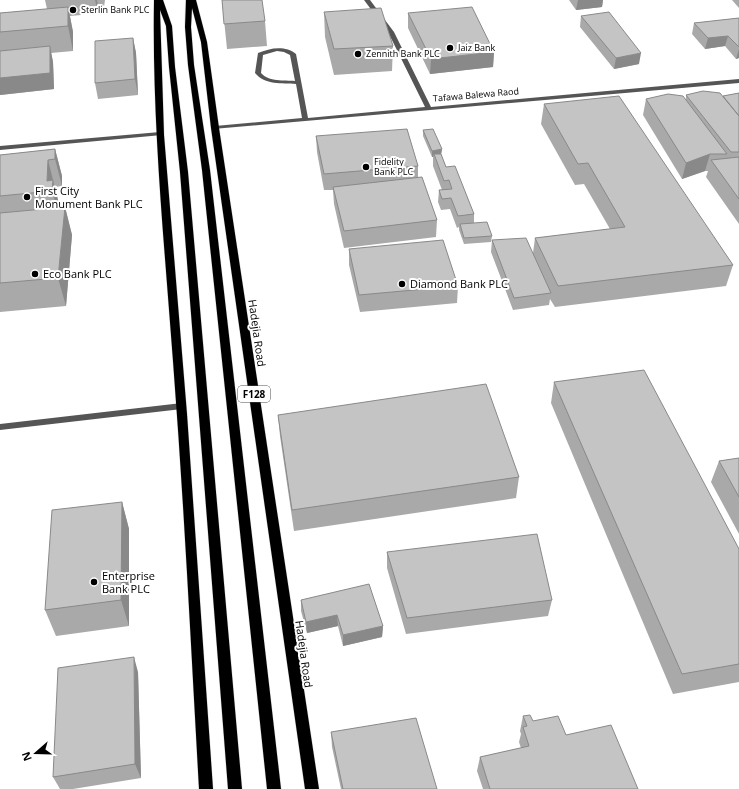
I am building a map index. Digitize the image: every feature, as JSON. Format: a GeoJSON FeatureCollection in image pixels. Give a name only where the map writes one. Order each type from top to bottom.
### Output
{"type":"FeatureCollection","features":[{"type":"Feature","properties":{"kind":"main road"},"geometry":{"type":"LineString","coordinates":[[159,0],[169,26],[172,67],[184,172],[207,465],[235,789]]}},
{"type":"Feature","properties":{"kind":"main road"},"geometry":{"type":"LineString","coordinates":[[159,0],[156,49],[160,134],[182,406],[206,789]]}},
{"type":"Feature","properties":{"kind":"main road"},"geometry":{"type":"LineString","coordinates":[[189,0],[188,27],[192,65],[207,177],[274,789]]}},
{"type":"Feature","properties":{"kind":"main road","name":"Hadejia Road"},"geometry":{"type":"LineString","coordinates":[[193,0],[204,42],[215,128],[312,789]]}},
{"type":"Feature","properties":{"kind":"lane"},"geometry":{"type":"LineString","coordinates":[[367,0],[391,32],[429,109]]}},
{"type":"Feature","properties":{"kind":"lane"},"geometry":{"type":"LineString","coordinates":[[299,83],[269,80],[262,77],[258,73],[260,54],[279,49],[289,51],[293,54],[299,83],[305,120]]}},
{"type":"Feature","properties":{"kind":"lane","name":"Tafawa Balewa Raod"},"geometry":{"type":"LineString","coordinates":[[215,128],[739,81]]}},
{"type":"Feature","properties":{"kind":"lane"},"geometry":{"type":"LineString","coordinates":[[0,148],[160,134]]}},
{"type":"Feature","properties":{"kind":"lane"},"geometry":{"type":"LineString","coordinates":[[0,427],[182,406]]}},
{"type":"Feature","properties":{"kind":"building"},"geometry":{"type":"Polygon","coordinates":[[[222,0],[262,0],[265,21],[224,24],[222,0]]]}},
{"type":"Feature","properties":{"kind":"building"},"geometry":{"type":"Polygon","coordinates":[[[68,7],[68,26],[0,32],[0,13],[68,7]]]}},
{"type":"Feature","properties":{"kind":"building","name":"Jaiz Bank"},"geometry":{"type":"Polygon","coordinates":[[[472,7],[494,52],[431,59],[408,13],[472,7]]]}},
{"type":"Feature","properties":{"kind":"building"},"geometry":{"type":"Polygon","coordinates":[[[381,8],[393,46],[334,49],[324,12],[381,8]]]}},
{"type":"Feature","properties":{"kind":"building"},"geometry":{"type":"Polygon","coordinates":[[[609,12],[641,53],[616,58],[581,16],[609,12]]]}},
{"type":"Feature","properties":{"kind":"building"},"geometry":{"type":"Polygon","coordinates":[[[739,18],[739,47],[728,36],[708,38],[694,23],[739,18]]]}},
{"type":"Feature","properties":{"kind":"building"},"geometry":{"type":"Polygon","coordinates":[[[133,38],[135,79],[95,83],[95,41],[133,38]]]}},
{"type":"Feature","properties":{"kind":"building"},"geometry":{"type":"Polygon","coordinates":[[[50,46],[50,73],[0,78],[0,51],[50,46]]]}},
{"type":"Feature","properties":{"kind":"building"},"geometry":{"type":"Polygon","coordinates":[[[703,91],[720,93],[739,116],[739,152],[731,152],[686,95],[703,91]]]}},
{"type":"Feature","properties":{"kind":"building"},"geometry":{"type":"Polygon","coordinates":[[[739,93],[739,116],[723,96],[739,93]]]}},
{"type":"Feature","properties":{"kind":"building"},"geometry":{"type":"Polygon","coordinates":[[[668,94],[683,96],[727,154],[710,154],[686,163],[646,99],[668,94]]]}},
{"type":"Feature","properties":{"kind":"building"},"geometry":{"type":"Polygon","coordinates":[[[619,96],[733,265],[558,286],[535,238],[625,227],[588,163],[578,164],[544,104],[619,96]]]}},
{"type":"Feature","properties":{"kind":"building"},"geometry":{"type":"Polygon","coordinates":[[[407,129],[418,166],[324,174],[316,136],[407,129]]]}},
{"type":"Feature","properties":{"kind":"building"},"geometry":{"type":"Polygon","coordinates":[[[433,129],[442,149],[432,151],[423,130],[433,129]]]}},
{"type":"Feature","properties":{"kind":"building"},"geometry":{"type":"Polygon","coordinates":[[[55,149],[55,159],[48,160],[47,181],[53,180],[52,191],[0,196],[0,155],[55,149]]]}},
{"type":"Feature","properties":{"kind":"building"},"geometry":{"type":"Polygon","coordinates":[[[434,154],[441,154],[446,167],[455,166],[474,214],[458,216],[451,198],[442,199],[439,190],[452,189],[449,180],[444,181],[434,154]]]}},
{"type":"Feature","properties":{"kind":"building"},"geometry":{"type":"Polygon","coordinates":[[[739,157],[739,199],[711,160],[739,157]]]}},
{"type":"Feature","properties":{"kind":"building"},"geometry":{"type":"Polygon","coordinates":[[[422,177],[437,220],[344,231],[333,187],[422,177]]]}},
{"type":"Feature","properties":{"kind":"building"},"geometry":{"type":"Polygon","coordinates":[[[65,207],[58,278],[0,283],[0,213],[65,207]]]}},
{"type":"Feature","properties":{"kind":"building"},"geometry":{"type":"Polygon","coordinates":[[[487,222],[492,236],[464,238],[460,224],[487,222]]]}},
{"type":"Feature","properties":{"kind":"building"},"geometry":{"type":"Polygon","coordinates":[[[526,238],[551,293],[514,298],[492,240],[526,238]]]}},
{"type":"Feature","properties":{"kind":"building","name":"Diamond Bank PLC"},"geometry":{"type":"Polygon","coordinates":[[[443,240],[458,286],[359,295],[349,249],[443,240]]]}},
{"type":"Feature","properties":{"kind":"building"},"geometry":{"type":"Polygon","coordinates":[[[644,370],[739,549],[739,664],[682,674],[554,382],[644,370]]]}},
{"type":"Feature","properties":{"kind":"building"},"geometry":{"type":"Polygon","coordinates":[[[486,384],[519,477],[292,510],[278,415],[486,384]]]}},
{"type":"Feature","properties":{"kind":"building"},"geometry":{"type":"Polygon","coordinates":[[[739,458],[739,497],[719,461],[739,458]]]}},
{"type":"Feature","properties":{"kind":"building"},"geometry":{"type":"Polygon","coordinates":[[[122,502],[121,600],[45,610],[52,510],[122,502]]]}},
{"type":"Feature","properties":{"kind":"building"},"geometry":{"type":"Polygon","coordinates":[[[537,534],[552,600],[407,618],[387,552],[537,534]]]}},
{"type":"Feature","properties":{"kind":"building"},"geometry":{"type":"Polygon","coordinates":[[[369,584],[383,626],[343,635],[337,615],[306,622],[301,600],[369,584]]]}},
{"type":"Feature","properties":{"kind":"building"},"geometry":{"type":"Polygon","coordinates":[[[134,657],[135,764],[53,777],[58,668],[134,657]]]}},
{"type":"Feature","properties":{"kind":"building"},"geometry":{"type":"Polygon","coordinates":[[[530,715],[533,721],[558,716],[566,735],[611,725],[638,789],[490,789],[480,757],[529,746],[523,727],[527,726],[523,716],[530,715]]]}},
{"type":"Feature","properties":{"kind":"building"},"geometry":{"type":"Polygon","coordinates":[[[416,718],[437,789],[343,789],[331,732],[416,718]]]}},
{"type":"Feature","properties":{"kind":"place","name":"Sterlin Bank PLC"},"geometry":{"type":"Point","coordinates":[73,10]}},
{"type":"Feature","properties":{"kind":"place","name":"Jaiz Bank"},"geometry":{"type":"Point","coordinates":[450,48]}},
{"type":"Feature","properties":{"kind":"place","name":"Zennith Bank PLC"},"geometry":{"type":"Point","coordinates":[358,54]}},
{"type":"Feature","properties":{"kind":"place","name":"Fidelity Bank PLC"},"geometry":{"type":"Point","coordinates":[366,167]}},
{"type":"Feature","properties":{"kind":"place","name":"First City Monument Bank PLC"},"geometry":{"type":"Point","coordinates":[27,197]}},
{"type":"Feature","properties":{"kind":"place","name":"Eco Bank PLC"},"geometry":{"type":"Point","coordinates":[35,274]}},
{"type":"Feature","properties":{"kind":"place","name":"Diamond Bank PLC"},"geometry":{"type":"Point","coordinates":[402,284]}},
{"type":"Feature","properties":{"kind":"place","name":"Enterprise Bank PLC"},"geometry":{"type":"Point","coordinates":[94,582]}}]}
